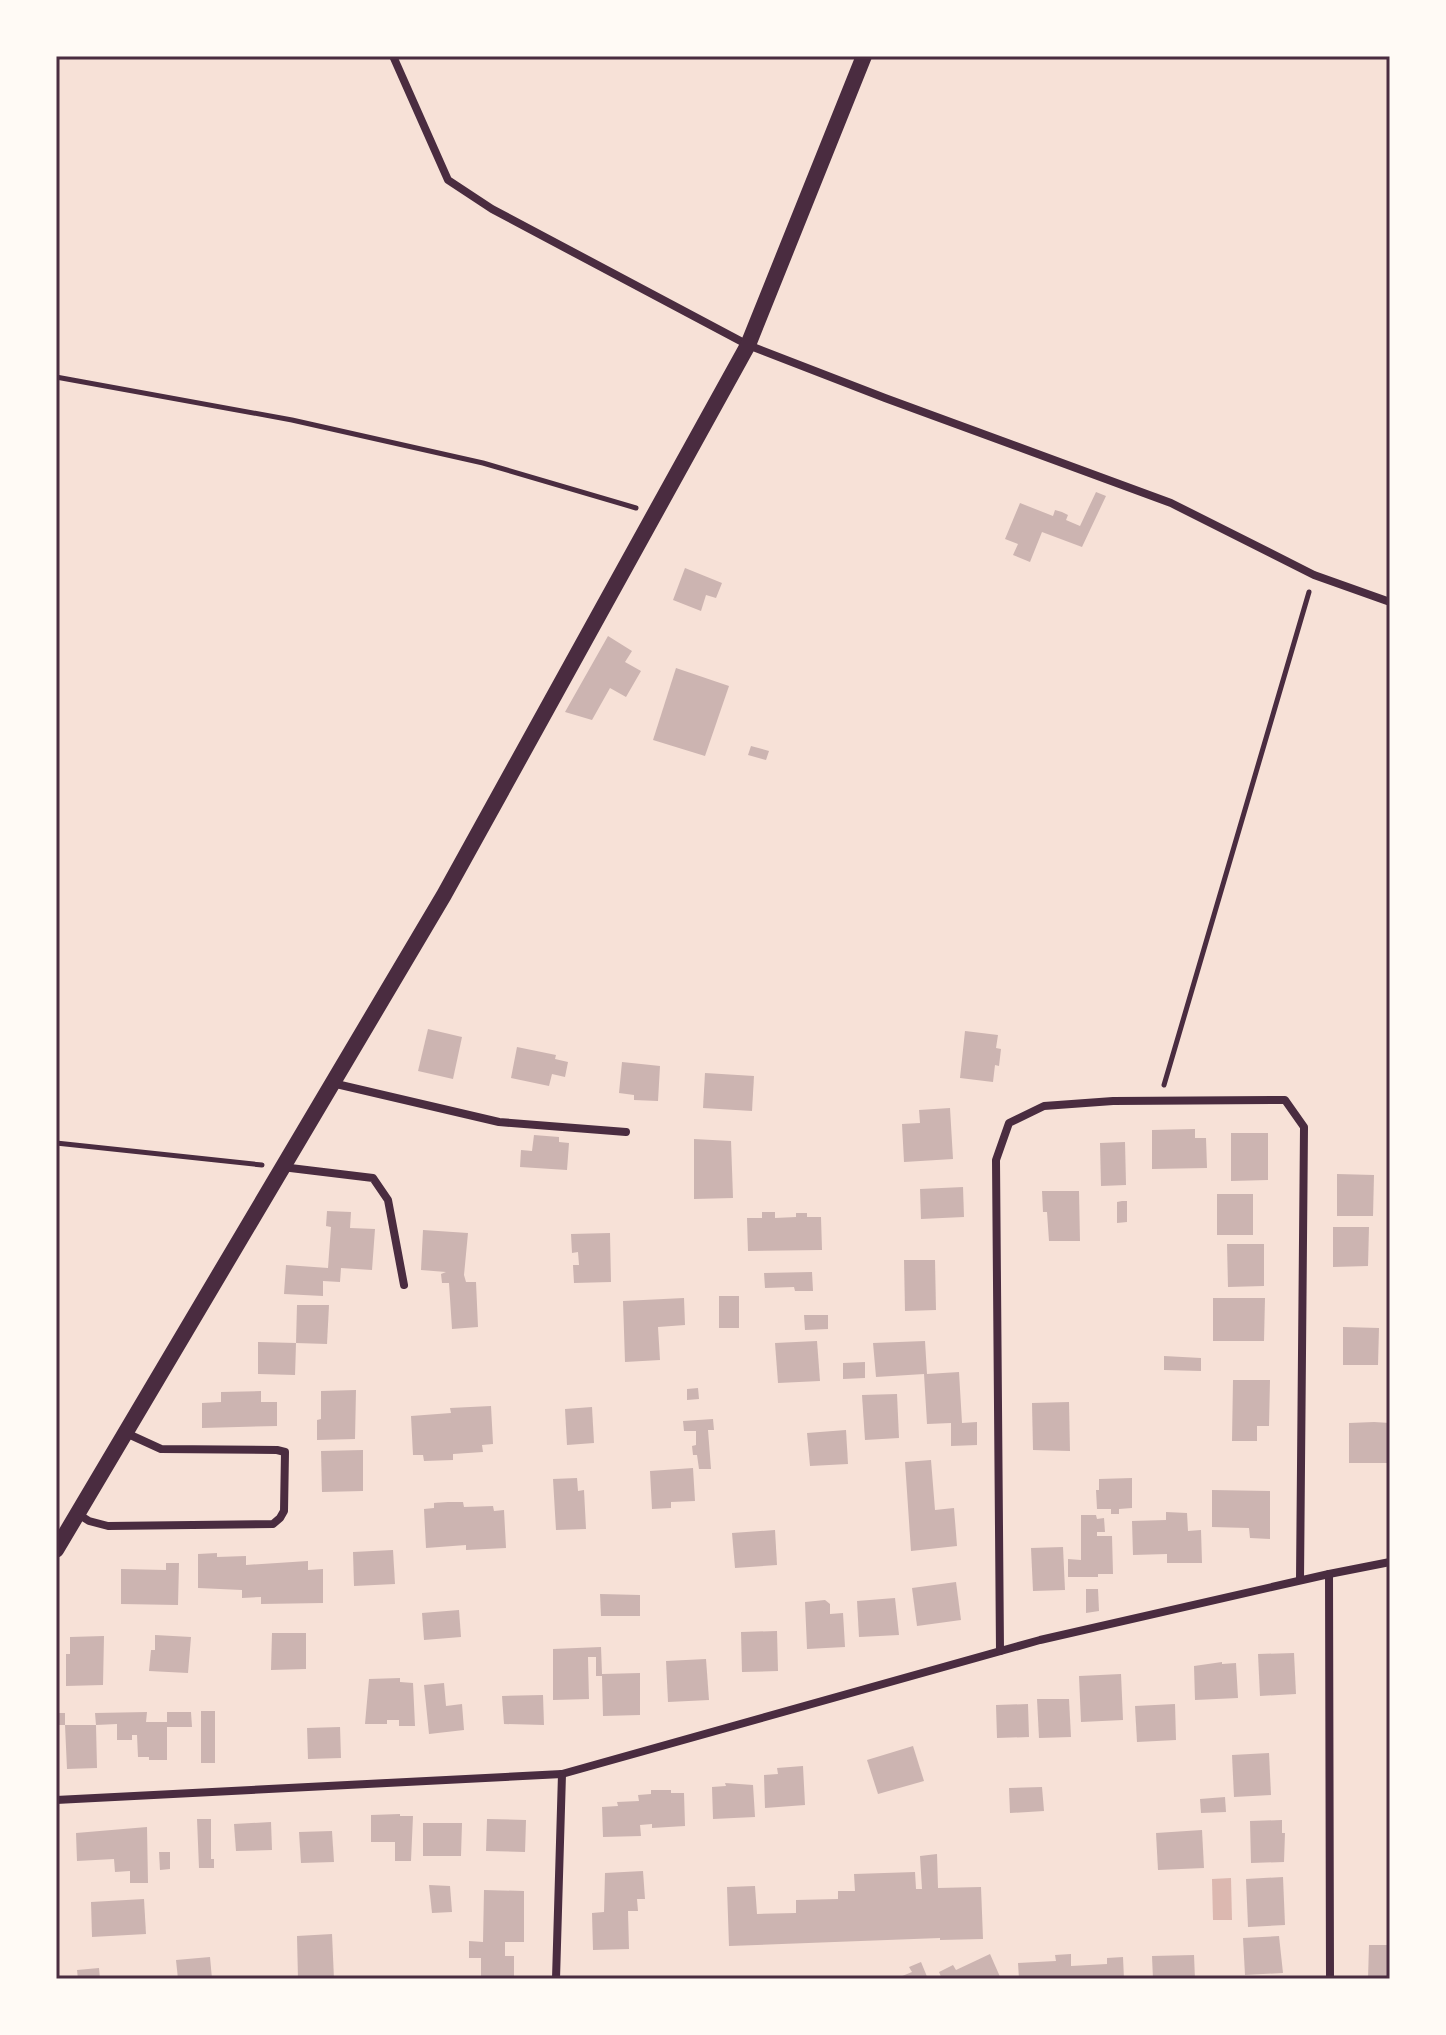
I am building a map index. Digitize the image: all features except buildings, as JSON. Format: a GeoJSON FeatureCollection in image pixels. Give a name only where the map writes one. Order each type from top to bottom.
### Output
{"type":"FeatureCollection","features":[{"type":"Feature","properties":{"kind":"main road"},"geometry":{"type":"LineString","coordinates":[[56,1550],[444,895],[748,345],[864,56]]}},
{"type":"Feature","properties":{"kind":"street"},"geometry":{"type":"LineString","coordinates":[[393,56],[448,180],[492,209],[748,345],[1171,503],[1314,575],[1390,602]]}},
{"type":"Feature","properties":{"kind":"street"},"geometry":{"type":"LineString","coordinates":[[331,1083],[499,1122],[626,1132]]}},
{"type":"Feature","properties":{"kind":"street"},"geometry":{"type":"LineString","coordinates":[[1000,1651],[996,1160],[1009,1123],[1044,1106],[1113,1101],[1285,1100],[1304,1127],[1300,1580]]}},
{"type":"Feature","properties":{"kind":"street"},"geometry":{"type":"LineString","coordinates":[[281,1167],[373,1178],[388,1200],[404,1285]]}},
{"type":"Feature","properties":{"kind":"street"},"geometry":{"type":"LineString","coordinates":[[78,1514],[89,1521],[108,1526],[273,1524],[284,1511],[285,1452],[161,1449],[126,1433]]}},
{"type":"Feature","properties":{"kind":"street"},"geometry":{"type":"LineString","coordinates":[[56,1800],[562,1774],[1000,1651],[1300,1580],[1390,1562]]}},
{"type":"Feature","properties":{"kind":"street"},"geometry":{"type":"LineString","coordinates":[[1329,1574],[1330,1979]]}},
{"type":"Feature","properties":{"kind":"street"},"geometry":{"type":"LineString","coordinates":[[556,1979],[562,1774]]}},
{"type":"Feature","properties":{"kind":"path"},"geometry":{"type":"LineString","coordinates":[[56,377],[292,420],[468,459],[655,513]]}},
{"type":"Feature","properties":{"kind":"path"},"geometry":{"type":"LineString","coordinates":[[1159,1101],[1314,575]]}},
{"type":"Feature","properties":{"kind":"path"},"geometry":{"type":"LineString","coordinates":[[56,1143],[281,1167]]}},
{"type":"Feature","properties":{"kind":"shaded area"},"geometry":{"type":"Polygon","coordinates":[[[1231,1878],[1232,1920],[1213,1920],[1212,1879],[1231,1878]]]}}]}
